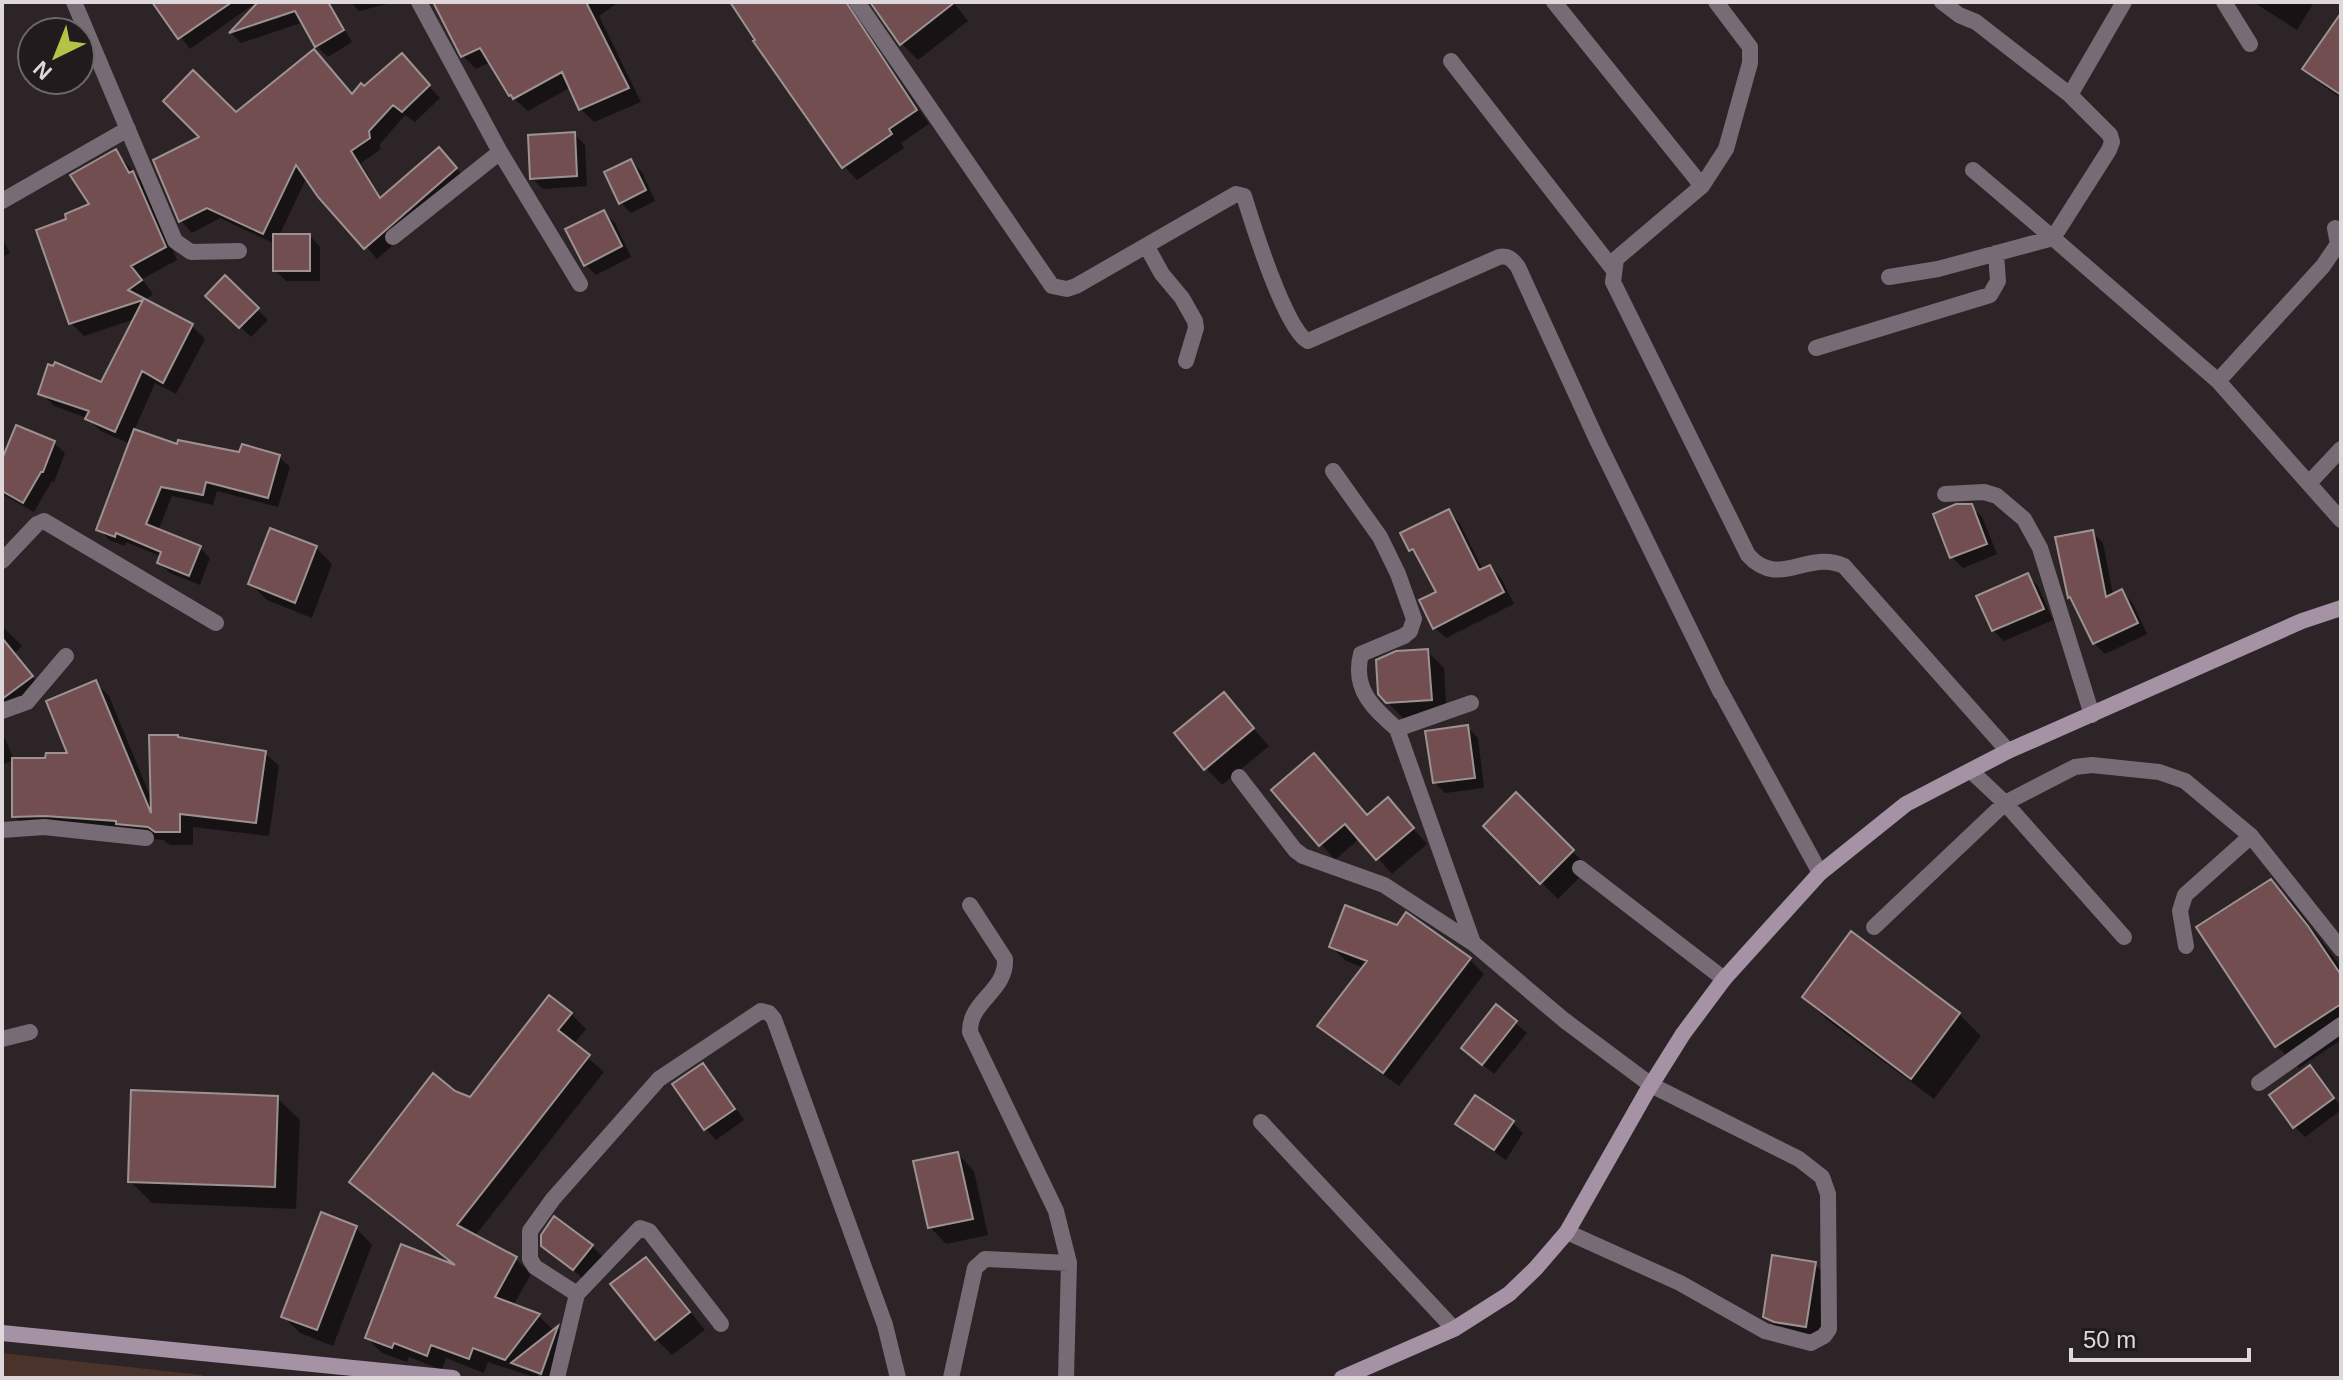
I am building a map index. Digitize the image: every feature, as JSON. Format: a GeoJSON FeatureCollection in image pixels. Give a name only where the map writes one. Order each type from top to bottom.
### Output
{"type":"FeatureCollection","features":[{"type":"Feature","properties":{"kind":"street"},"geometry":{"type":"LineString","coordinates":[[74,2],[175,241],[191,252],[239,251]]}},
{"type":"Feature","properties":{"kind":"street"},"geometry":{"type":"LineString","coordinates":[[419,2],[500,152],[580,284]]}},
{"type":"Feature","properties":{"kind":"street"},"geometry":{"type":"LineString","coordinates":[[857,2],[1052,286],[1067,289],[1076,286],[1232,195],[1242,195],[1265,260],[1291,319],[1298,333],[1308,341],[1499,257],[1512,259],[1721,691],[1820,873]]}},
{"type":"Feature","properties":{"kind":"street"},"geometry":{"type":"LineString","coordinates":[[1554,2],[1702,186]]}},
{"type":"Feature","properties":{"kind":"street"},"geometry":{"type":"LineString","coordinates":[[1716,2],[1750,47],[1750,63],[1726,149],[1702,186],[1616,259],[1613,282],[1748,555],[1766,570],[1779,571],[1823,560],[1844,566],[2008,751]]}},
{"type":"Feature","properties":{"kind":"street"},"geometry":{"type":"LineString","coordinates":[[1889,277],[1938,269],[2053,238],[2112,146],[2110,135],[2070,95],[1976,22],[1959,15],[1942,2]]}},
{"type":"Feature","properties":{"kind":"street"},"geometry":{"type":"LineString","coordinates":[[2070,95],[2124,2]]}},
{"type":"Feature","properties":{"kind":"street"},"geometry":{"type":"LineString","coordinates":[[2224,2],[2250,44]]}},
{"type":"Feature","properties":{"kind":"street"},"geometry":{"type":"LineString","coordinates":[[1451,61],[1613,269]]}},
{"type":"Feature","properties":{"kind":"street"},"geometry":{"type":"LineString","coordinates":[[2,201],[128,129]]}},
{"type":"Feature","properties":{"kind":"street"},"geometry":{"type":"LineString","coordinates":[[393,237],[500,152]]}},
{"type":"Feature","properties":{"kind":"street"},"geometry":{"type":"LineString","coordinates":[[1973,170],[2218,381],[2341,520]]}},
{"type":"Feature","properties":{"kind":"street"},"geometry":{"type":"LineString","coordinates":[[2218,381],[2323,266],[2338,244],[2335,228]]}},
{"type":"Feature","properties":{"kind":"street"},"geometry":{"type":"LineString","coordinates":[[1147,247],[1195,321],[1196,328],[1186,361]]}},
{"type":"Feature","properties":{"kind":"street"},"geometry":{"type":"LineString","coordinates":[[1816,348],[1990,295],[1998,281],[1996,253]]}},
{"type":"Feature","properties":{"kind":"street"},"geometry":{"type":"LineString","coordinates":[[2310,482],[2341,449]]}},
{"type":"Feature","properties":{"kind":"street"},"geometry":{"type":"LineString","coordinates":[[1333,471],[1380,537],[1398,574],[1414,619],[1410,631],[1404,636],[1361,654],[1358,669],[1362,692],[1370,705],[1397,729],[1473,943]]}},
{"type":"Feature","properties":{"kind":"street"},"geometry":{"type":"LineString","coordinates":[[1945,494],[1984,492],[1997,496],[2024,519],[2040,548],[2092,715]]}},
{"type":"Feature","properties":{"kind":"street"},"geometry":{"type":"LineString","coordinates":[[2,561],[37,524],[44,521],[216,623]]}},
{"type":"Feature","properties":{"kind":"street"},"geometry":{"type":"LineString","coordinates":[[1342,1378],[1454,1329],[1509,1294],[1567,1232],[1651,1085],[1683,1034],[1724,979],[1820,873],[1906,804],[2008,751],[2302,621],[2341,608]]}},
{"type":"Feature","properties":{"kind":"street"},"geometry":{"type":"LineString","coordinates":[[2,711],[27,702],[66,656]]}},
{"type":"Feature","properties":{"kind":"street"},"geometry":{"type":"LineString","coordinates":[[1397,729],[1471,703]]}},
{"type":"Feature","properties":{"kind":"street"},"geometry":{"type":"LineString","coordinates":[[1874,927],[2005,803],[2075,767],[2092,765],[2159,772],[2185,781],[2251,836],[2341,949]]}},
{"type":"Feature","properties":{"kind":"street"},"geometry":{"type":"LineString","coordinates":[[1971,771],[2005,803],[2124,937]]}},
{"type":"Feature","properties":{"kind":"street"},"geometry":{"type":"LineString","coordinates":[[1239,777],[1295,850],[1303,856],[1384,885],[1473,943],[1564,1020],[1651,1085],[1799,1159],[1822,1177],[1828,1194],[1829,1329],[1824,1336],[1811,1343],[1765,1331],[1680,1283],[1567,1232]]}},
{"type":"Feature","properties":{"kind":"street"},"geometry":{"type":"LineString","coordinates":[[2,830],[44,827],[146,838]]}},
{"type":"Feature","properties":{"kind":"street"},"geometry":{"type":"LineString","coordinates":[[2186,946],[2180,911],[2185,895],[2251,836]]}},
{"type":"Feature","properties":{"kind":"street"},"geometry":{"type":"LineString","coordinates":[[1580,868],[1724,979]]}},
{"type":"Feature","properties":{"kind":"street"},"geometry":{"type":"LineString","coordinates":[[970,905],[1006,965],[997,987],[974,1011],[970,1032],[1056,1211],[1069,1263],[1066,1378]]}},
{"type":"Feature","properties":{"kind":"street"},"geometry":{"type":"LineString","coordinates":[[577,1294],[535,1267],[530,1259],[530,1231],[553,1199],[659,1079],[761,1011],[766,1011],[774,1019],[875,1296],[898,1378]]}},
{"type":"Feature","properties":{"kind":"street"},"geometry":{"type":"LineString","coordinates":[[2259,1083],[2341,1025]]}},
{"type":"Feature","properties":{"kind":"street"},"geometry":{"type":"LineString","coordinates":[[2,1039],[30,1032]]}},
{"type":"Feature","properties":{"kind":"street"},"geometry":{"type":"LineString","coordinates":[[1261,1122],[1454,1329]]}},
{"type":"Feature","properties":{"kind":"street"},"geometry":{"type":"LineString","coordinates":[[557,1378],[577,1294],[640,1228],[649,1231],[721,1324]]}},
{"type":"Feature","properties":{"kind":"street"},"geometry":{"type":"LineString","coordinates":[[951,1378],[978,1263],[985,1259],[1069,1263]]}},
{"type":"Feature","properties":{"kind":"street"},"geometry":{"type":"LineString","coordinates":[[2,1333],[453,1378]]}},
{"type":"Feature","properties":{"kind":"shaded area"},"geometry":{"type":"Polygon","coordinates":[[[2,1353],[202,1375],[202,1378],[2,1378],[2,1353]]]}},
{"type":"Feature","properties":{"kind":"building"},"geometry":{"type":"Polygon","coordinates":[[[152,2],[232,2],[178,39],[152,2]]]}},
{"type":"Feature","properties":{"kind":"building"},"geometry":{"type":"Polygon","coordinates":[[[258,2],[328,2],[344,30],[315,47],[295,11],[229,33],[258,2]]]}},
{"type":"Feature","properties":{"kind":"building"},"geometry":{"type":"Polygon","coordinates":[[[433,2],[586,2],[629,88],[579,110],[562,72],[513,99],[480,48],[461,57],[433,2]]]}},
{"type":"Feature","properties":{"kind":"building"},"geometry":{"type":"Polygon","coordinates":[[[730,2],[846,2],[917,110],[889,129],[892,134],[842,168],[753,41],[730,2]]]}},
{"type":"Feature","properties":{"kind":"building"},"geometry":{"type":"Polygon","coordinates":[[[870,2],[955,2],[900,45],[870,2]]]}},
{"type":"Feature","properties":{"kind":"building"},"geometry":{"type":"Polygon","coordinates":[[[2341,13],[2341,95],[2302,69],[2341,13]]]}},
{"type":"Feature","properties":{"kind":"building"},"geometry":{"type":"Polygon","coordinates":[[[314,49],[352,94],[361,83],[364,86],[402,53],[430,85],[402,112],[393,105],[369,131],[370,138],[351,151],[380,198],[439,147],[457,168],[364,249],[318,197],[296,165],[263,234],[207,208],[179,222],[153,160],[199,137],[163,101],[193,70],[236,112],[314,49]]]}},
{"type":"Feature","properties":{"kind":"building"},"geometry":{"type":"Polygon","coordinates":[[[575,132],[577,176],[530,179],[528,135],[575,132]]]}},
{"type":"Feature","properties":{"kind":"building"},"geometry":{"type":"Polygon","coordinates":[[[116,149],[129,173],[133,171],[166,247],[131,266],[142,280],[128,290],[193,324],[163,383],[142,371],[115,432],[85,419],[89,411],[38,394],[48,364],[53,366],[55,362],[101,382],[143,300],[69,324],[36,230],[66,219],[65,214],[89,204],[70,175],[116,149]]]}},
{"type":"Feature","properties":{"kind":"building"},"geometry":{"type":"Polygon","coordinates":[[[631,159],[646,190],[619,204],[604,172],[631,159]]]}},
{"type":"Feature","properties":{"kind":"building"},"geometry":{"type":"Polygon","coordinates":[[[604,210],[622,246],[584,266],[565,229],[604,210]]]}},
{"type":"Feature","properties":{"kind":"building"},"geometry":{"type":"Polygon","coordinates":[[[273,234],[310,234],[310,271],[273,271],[273,234]]]}},
{"type":"Feature","properties":{"kind":"building"},"geometry":{"type":"Polygon","coordinates":[[[225,275],[259,308],[239,328],[205,296],[225,275]]]}},
{"type":"Feature","properties":{"kind":"building"},"geometry":{"type":"Polygon","coordinates":[[[16,425],[55,441],[43,472],[23,503],[2,491],[2,459],[16,425]]]}},
{"type":"Feature","properties":{"kind":"building"},"geometry":{"type":"Polygon","coordinates":[[[134,429],[177,444],[178,440],[239,452],[242,444],[280,455],[268,498],[206,482],[203,495],[161,487],[146,524],[201,546],[189,576],[157,563],[161,552],[116,533],[115,537],[96,530],[134,429]]]}},
{"type":"Feature","properties":{"kind":"building"},"geometry":{"type":"Polygon","coordinates":[[[1956,504],[1972,504],[1987,544],[1950,558],[1933,514],[1956,504]]]}},
{"type":"Feature","properties":{"kind":"building"},"geometry":{"type":"Polygon","coordinates":[[[1449,509],[1479,570],[1490,565],[1504,592],[1433,629],[1419,600],[1436,592],[1413,549],[1409,551],[1400,533],[1449,509]]]}},
{"type":"Feature","properties":{"kind":"building"},"geometry":{"type":"Polygon","coordinates":[[[270,528],[317,546],[295,603],[248,584],[270,528]]]}},
{"type":"Feature","properties":{"kind":"building"},"geometry":{"type":"Polygon","coordinates":[[[2093,530],[2106,597],[2122,589],[2138,623],[2093,644],[2068,598],[2055,537],[2093,530]]]}},
{"type":"Feature","properties":{"kind":"building"},"geometry":{"type":"Polygon","coordinates":[[[2028,573],[2044,609],[1992,631],[1976,596],[2028,573]]]}},
{"type":"Feature","properties":{"kind":"building"},"geometry":{"type":"Polygon","coordinates":[[[2,638],[33,676],[2,699],[2,638]]]}},
{"type":"Feature","properties":{"kind":"building"},"geometry":{"type":"Polygon","coordinates":[[[1428,649],[1432,700],[1386,703],[1378,694],[1376,660],[1396,651],[1428,649]]]}},
{"type":"Feature","properties":{"kind":"building"},"geometry":{"type":"Polygon","coordinates":[[[96,680],[151,813],[149,735],[178,735],[266,751],[256,823],[180,814],[180,832],[155,832],[148,827],[116,824],[116,821],[12,817],[12,758],[45,758],[46,753],[67,753],[46,701],[96,680]]]}},
{"type":"Feature","properties":{"kind":"building"},"geometry":{"type":"Polygon","coordinates":[[[1224,692],[1254,728],[1204,770],[1174,733],[1224,692]]]}},
{"type":"Feature","properties":{"kind":"building"},"geometry":{"type":"Polygon","coordinates":[[[1468,725],[1475,778],[1433,783],[1425,731],[1468,725]]]}},
{"type":"Feature","properties":{"kind":"building"},"geometry":{"type":"Polygon","coordinates":[[[1314,753],[1367,815],[1388,797],[1414,828],[1376,860],[1345,824],[1319,846],[1271,790],[1314,753]]]}},
{"type":"Feature","properties":{"kind":"building"},"geometry":{"type":"Polygon","coordinates":[[[1516,792],[1574,850],[1540,884],[1483,826],[1516,792]]]}},
{"type":"Feature","properties":{"kind":"building"},"geometry":{"type":"Polygon","coordinates":[[[2271,879],[2341,975],[2341,1004],[2275,1047],[2196,927],[2271,879]]]}},
{"type":"Feature","properties":{"kind":"building"},"geometry":{"type":"Polygon","coordinates":[[[1345,905],[1397,925],[1406,912],[1471,958],[1383,1073],[1317,1026],[1367,961],[1329,947],[1345,905]]]}},
{"type":"Feature","properties":{"kind":"building"},"geometry":{"type":"Polygon","coordinates":[[[1851,931],[1960,1013],[1911,1079],[1802,997],[1851,931]]]}},
{"type":"Feature","properties":{"kind":"building"},"geometry":{"type":"Polygon","coordinates":[[[549,995],[572,1013],[558,1030],[590,1055],[457,1225],[517,1257],[495,1297],[540,1314],[505,1360],[473,1348],[469,1359],[431,1345],[427,1356],[394,1343],[392,1348],[365,1338],[401,1244],[455,1265],[349,1182],[433,1073],[455,1091],[470,1097],[549,995]]]}},
{"type":"Feature","properties":{"kind":"building"},"geometry":{"type":"Polygon","coordinates":[[[1496,1004],[1517,1021],[1482,1065],[1461,1048],[1496,1004]]]}},
{"type":"Feature","properties":{"kind":"building"},"geometry":{"type":"Polygon","coordinates":[[[703,1063],[735,1109],[704,1130],[672,1084],[703,1063]]]}},
{"type":"Feature","properties":{"kind":"building"},"geometry":{"type":"Polygon","coordinates":[[[2310,1065],[2334,1098],[2293,1128],[2269,1095],[2310,1065]]]}},
{"type":"Feature","properties":{"kind":"building"},"geometry":{"type":"Polygon","coordinates":[[[131,1090],[278,1096],[275,1187],[128,1182],[131,1090]]]}},
{"type":"Feature","properties":{"kind":"building"},"geometry":{"type":"Polygon","coordinates":[[[1475,1095],[1514,1121],[1494,1150],[1455,1124],[1475,1095]]]}},
{"type":"Feature","properties":{"kind":"building"},"geometry":{"type":"Polygon","coordinates":[[[958,1152],[973,1219],[928,1228],[913,1161],[958,1152]]]}},
{"type":"Feature","properties":{"kind":"building"},"geometry":{"type":"Polygon","coordinates":[[[321,1212],[357,1226],[317,1330],[281,1317],[321,1212]]]}},
{"type":"Feature","properties":{"kind":"building"},"geometry":{"type":"Polygon","coordinates":[[[554,1216],[593,1245],[573,1270],[541,1246],[541,1235],[554,1216]]]}},
{"type":"Feature","properties":{"kind":"building"},"geometry":{"type":"Polygon","coordinates":[[[1772,1255],[1816,1262],[1806,1327],[1763,1317],[1772,1255]]]}},
{"type":"Feature","properties":{"kind":"building"},"geometry":{"type":"Polygon","coordinates":[[[646,1257],[690,1312],[655,1340],[610,1284],[646,1257]]]}},
{"type":"Feature","properties":{"kind":"building"},"geometry":{"type":"Polygon","coordinates":[[[558,1326],[541,1374],[511,1363],[558,1326]]]}}]}
